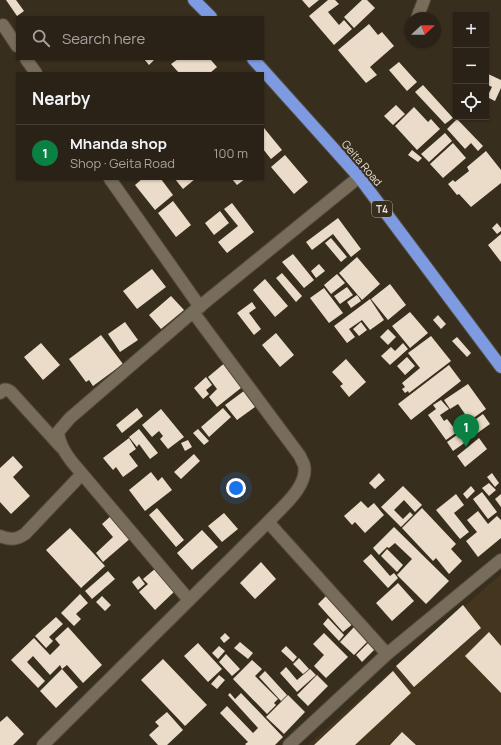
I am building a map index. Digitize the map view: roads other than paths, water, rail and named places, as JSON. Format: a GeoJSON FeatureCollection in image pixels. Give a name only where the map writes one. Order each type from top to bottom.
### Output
{"type":"FeatureCollection","features":[{"type":"Feature","properties":{"kind":"highway"},"geometry":{"type":"LineString","coordinates":[[194,0],[210,16]]}},
{"type":"Feature","properties":{"kind":"highway","name":"Geita Road"},"geometry":{"type":"LineString","coordinates":[[254,60],[358,177],[501,367]]}},
{"type":"Feature","properties":{"kind":"street"},"geometry":{"type":"LineString","coordinates":[[419,12],[424,0]]}},
{"type":"Feature","properties":{"kind":"street"},"geometry":{"type":"LineString","coordinates":[[3,25],[16,44]]}},
{"type":"Feature","properties":{"kind":"street"},"geometry":{"type":"LineString","coordinates":[[27,60],[35,72]]}},
{"type":"Feature","properties":{"kind":"street"},"geometry":{"type":"LineString","coordinates":[[63,450],[58,432],[63,425],[196,309],[358,177]]}},
{"type":"Feature","properties":{"kind":"street"},"geometry":{"type":"LineString","coordinates":[[44,745],[268,522],[296,492],[303,478],[304,464],[300,456],[196,309],[111,180]]}},
{"type":"Feature","properties":{"kind":"street"},"geometry":{"type":"LineString","coordinates":[[0,393],[4,389],[11,392],[63,450],[189,600]]}},
{"type":"Feature","properties":{"kind":"street"},"geometry":{"type":"LineString","coordinates":[[0,536],[9,539],[18,538],[25,534],[82,474]]}},
{"type":"Feature","properties":{"kind":"street"},"geometry":{"type":"LineString","coordinates":[[268,522],[387,654]]}},
{"type":"Feature","properties":{"kind":"street"},"geometry":{"type":"LineString","coordinates":[[289,745],[387,654],[501,560]]}},
{"type":"Feature","properties":{"kind":"place","name":"Mhanda shop"},"geometry":{"type":"Point","coordinates":[466,447]}}]}
